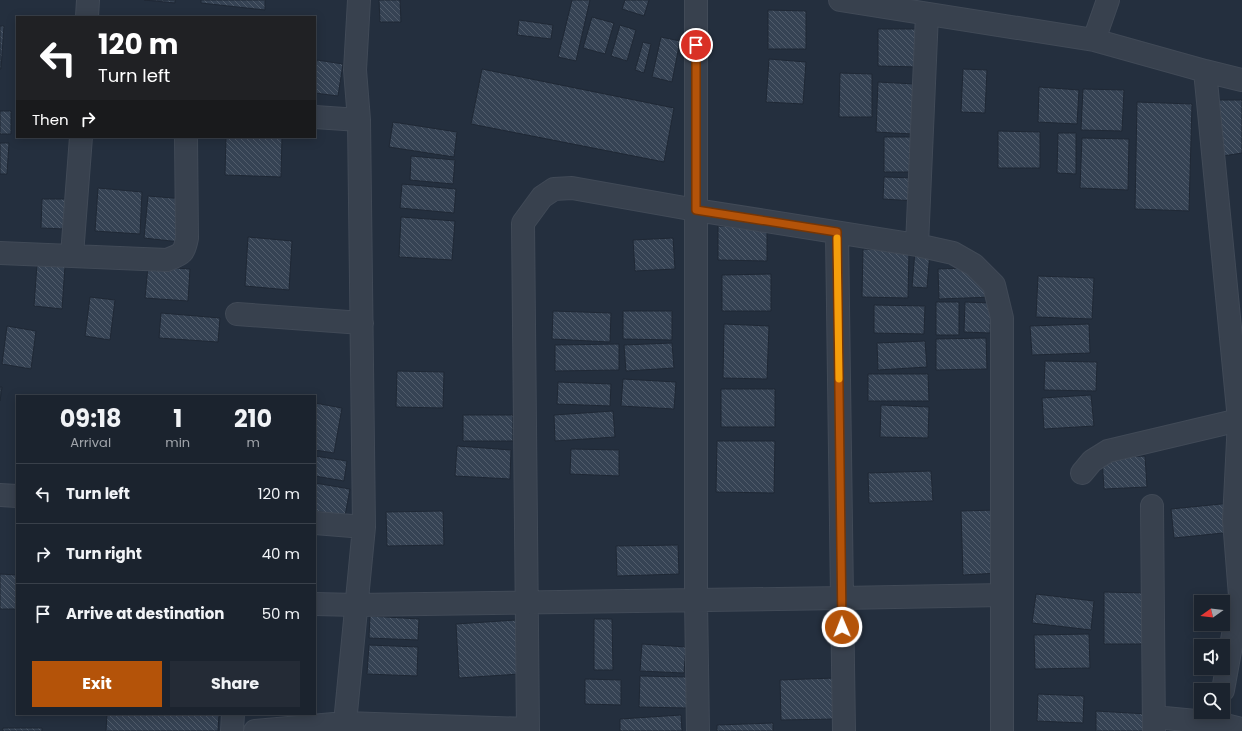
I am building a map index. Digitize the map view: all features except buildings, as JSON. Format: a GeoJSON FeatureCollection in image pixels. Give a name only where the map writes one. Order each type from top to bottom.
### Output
{"type":"FeatureCollection","features":[{"type":"Feature","properties":{"kind":"street"},"geometry":{"type":"LineString","coordinates":[[87,16],[88,0]]}},
{"type":"Feature","properties":{"kind":"street"},"geometry":{"type":"LineString","coordinates":[[345,723],[364,527],[359,120],[355,70],[359,0]]}},
{"type":"Feature","properties":{"kind":"street"},"geometry":{"type":"LineString","coordinates":[[696,0],[696,600],[698,731]]}},
{"type":"Feature","properties":{"kind":"street"},"geometry":{"type":"LineString","coordinates":[[840,0],[1094,40],[1242,80]]}},
{"type":"Feature","properties":{"kind":"street"},"geometry":{"type":"LineString","coordinates":[[1094,40],[1108,0]]}},
{"type":"Feature","properties":{"kind":"street"},"geometry":{"type":"LineString","coordinates":[[917,245],[927,14]]}},
{"type":"Feature","properties":{"kind":"street"},"geometry":{"type":"LineString","coordinates":[[1205,71],[1239,420],[1234,520],[1240,596],[1224,683]]}},
{"type":"Feature","properties":{"kind":"street"},"geometry":{"type":"LineString","coordinates":[[316,117],[359,120]]}},
{"type":"Feature","properties":{"kind":"street"},"geometry":{"type":"LineString","coordinates":[[72,255],[81,138]]}},
{"type":"Feature","properties":{"kind":"street"},"geometry":{"type":"LineString","coordinates":[[0,253],[167,260],[179,255],[185,249],[187,238],[186,138]]}},
{"type":"Feature","properties":{"kind":"street"},"geometry":{"type":"LineString","coordinates":[[255,731],[345,723],[528,730],[523,223],[542,197],[554,189],[572,188],[696,210],[917,245],[953,253],[974,265],[994,286],[1002,318],[1002,731]]}},
{"type":"Feature","properties":{"kind":"street"},"geometry":{"type":"LineString","coordinates":[[837,232],[844,731]]}},
{"type":"Feature","properties":{"kind":"street"},"geometry":{"type":"LineString","coordinates":[[237,314],[362,323]]}},
{"type":"Feature","properties":{"kind":"street"},"geometry":{"type":"LineString","coordinates":[[1082,473],[1092,461],[1108,452],[1239,420]]}},
{"type":"Feature","properties":{"kind":"street"},"geometry":{"type":"LineString","coordinates":[[0,495],[16,496]]}},
{"type":"Feature","properties":{"kind":"street"},"geometry":{"type":"LineString","coordinates":[[1152,506],[1154,724],[1207,719]]}},
{"type":"Feature","properties":{"kind":"street"},"geometry":{"type":"LineString","coordinates":[[316,523],[364,527]]}},
{"type":"Feature","properties":{"kind":"street"},"geometry":{"type":"LineString","coordinates":[[316,604],[357,605],[1002,595]]}},
{"type":"Feature","properties":{"kind":"street"},"geometry":{"type":"LineString","coordinates":[[232,731],[233,715]]}},
{"type":"Feature","properties":{"kind":"street"},"geometry":{"type":"LineString","coordinates":[[1220,719],[1242,729]]}},
{"type":"Feature","properties":{"kind":"slow traffic"},"geometry":{"type":"LineString","coordinates":[[837,238],[839,379]]}},
{"type":"Feature","properties":{"kind":"route"},"geometry":{"type":"LineString","coordinates":[[696,45],[696,210],[837,232],[842,627]]}}]}
